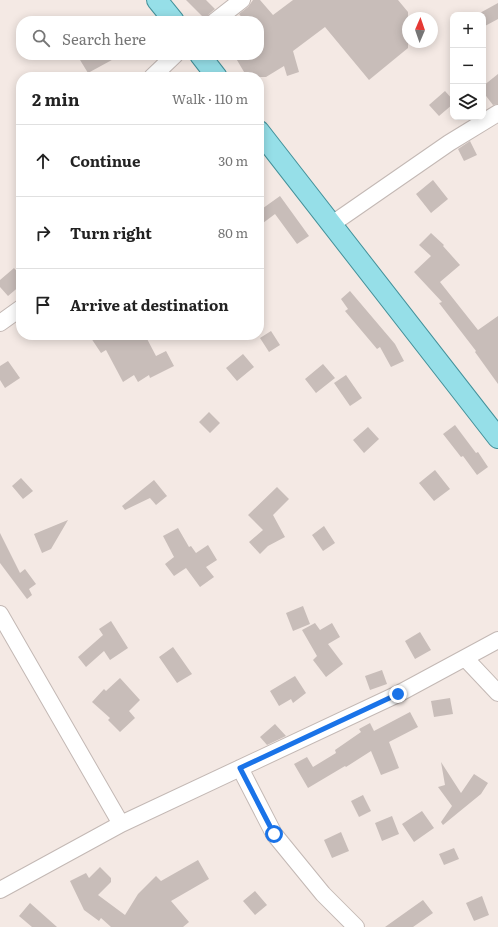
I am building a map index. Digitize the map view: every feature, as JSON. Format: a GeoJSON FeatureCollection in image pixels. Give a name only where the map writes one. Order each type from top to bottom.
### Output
{"type":"FeatureCollection","features":[{"type":"Feature","properties":{"kind":"main road"},"geometry":{"type":"LineString","coordinates":[[157,0],[170,16]]}},
{"type":"Feature","properties":{"kind":"main road"},"geometry":{"type":"LineString","coordinates":[[204,60],[213,72]]}},
{"type":"Feature","properties":{"kind":"main road"},"geometry":{"type":"LineString","coordinates":[[264,137],[498,438]]}},
{"type":"Feature","properties":{"kind":"street"},"geometry":{"type":"LineString","coordinates":[[221,16],[242,0]]}},
{"type":"Feature","properties":{"kind":"street"},"geometry":{"type":"LineString","coordinates":[[157,72],[170,60]]}},
{"type":"Feature","properties":{"kind":"street"},"geometry":{"type":"LineString","coordinates":[[332,224],[449,143],[498,113]]}},
{"type":"Feature","properties":{"kind":"street"},"geometry":{"type":"LineString","coordinates":[[0,323],[16,312]]}},
{"type":"Feature","properties":{"kind":"street"},"geometry":{"type":"LineString","coordinates":[[0,614],[121,824]]}},
{"type":"Feature","properties":{"kind":"street"},"geometry":{"type":"LineString","coordinates":[[0,890],[121,824],[398,694],[498,640]]}},
{"type":"Feature","properties":{"kind":"street"},"geometry":{"type":"LineString","coordinates":[[465,658],[498,693]]}},
{"type":"Feature","properties":{"kind":"street"},"geometry":{"type":"LineString","coordinates":[[240,768],[274,834],[323,894],[356,927]]}},
{"type":"Feature","properties":{"kind":"building"},"geometry":{"type":"Polygon","coordinates":[[[186,0],[206,0],[215,9],[208,16],[202,16],[186,0]]]}},
{"type":"Feature","properties":{"kind":"building"},"geometry":{"type":"Polygon","coordinates":[[[253,0],[260,0],[273,15],[293,0],[398,0],[408,12],[402,12],[402,48],[408,48],[369,80],[325,27],[293,51],[299,72],[287,76],[284,66],[264,77],[264,72],[244,72],[237,60],[264,60],[264,16],[241,16],[239,14],[248,7],[253,0]]]}},
{"type":"Feature","properties":{"kind":"building"},"geometry":{"type":"Polygon","coordinates":[[[498,3],[498,19],[486,25],[486,12],[482,12],[498,3]]]}},
{"type":"Feature","properties":{"kind":"building"},"geometry":{"type":"Polygon","coordinates":[[[80,60],[112,60],[90,72],[87,72],[80,60]]]}},
{"type":"Feature","properties":{"kind":"building"},"geometry":{"type":"Polygon","coordinates":[[[498,74],[498,104],[493,105],[486,96],[486,84],[498,74]]]}},
{"type":"Feature","properties":{"kind":"building"},"geometry":{"type":"Polygon","coordinates":[[[445,91],[450,97],[450,107],[439,116],[429,105],[445,91]]]}},
{"type":"Feature","properties":{"kind":"building"},"geometry":{"type":"Polygon","coordinates":[[[470,141],[477,155],[464,161],[458,149],[470,141]]]}},
{"type":"Feature","properties":{"kind":"building"},"geometry":{"type":"Polygon","coordinates":[[[433,180],[448,199],[431,213],[416,194],[433,180]]]}},
{"type":"Feature","properties":{"kind":"building"},"geometry":{"type":"Polygon","coordinates":[[[280,196],[309,236],[297,244],[275,214],[264,222],[264,207],[280,196]]]}},
{"type":"Feature","properties":{"kind":"building"},"geometry":{"type":"Polygon","coordinates":[[[431,233],[444,245],[443,246],[460,265],[440,282],[478,330],[498,316],[498,384],[475,352],[476,351],[439,303],[442,302],[414,272],[431,256],[419,245],[431,233]]]}},
{"type":"Feature","properties":{"kind":"building"},"geometry":{"type":"Polygon","coordinates":[[[14,268],[16,270],[16,289],[8,296],[0,287],[0,280],[14,268]]]}},
{"type":"Feature","properties":{"kind":"building"},"geometry":{"type":"Polygon","coordinates":[[[350,291],[395,344],[404,361],[391,367],[380,347],[377,349],[345,311],[348,309],[341,299],[350,291]]]}},
{"type":"Feature","properties":{"kind":"building"},"geometry":{"type":"Polygon","coordinates":[[[271,331],[280,345],[269,352],[261,340],[264,340],[264,335],[271,331]]]}},
{"type":"Feature","properties":{"kind":"building"},"geometry":{"type":"Polygon","coordinates":[[[92,340],[148,340],[156,356],[166,351],[174,366],[150,378],[149,375],[138,382],[134,375],[123,382],[106,350],[101,353],[92,340]]]}},
{"type":"Feature","properties":{"kind":"building"},"geometry":{"type":"Polygon","coordinates":[[[243,354],[254,367],[237,381],[226,368],[243,354]]]}},
{"type":"Feature","properties":{"kind":"building"},"geometry":{"type":"Polygon","coordinates":[[[8,361],[20,378],[5,388],[0,380],[0,366],[8,361]]]}},
{"type":"Feature","properties":{"kind":"building"},"geometry":{"type":"Polygon","coordinates":[[[323,364],[335,378],[316,393],[305,379],[323,364]]]}},
{"type":"Feature","properties":{"kind":"building"},"geometry":{"type":"Polygon","coordinates":[[[346,375],[362,398],[350,406],[334,383],[346,375]]]}},
{"type":"Feature","properties":{"kind":"building"},"geometry":{"type":"Polygon","coordinates":[[[209,412],[220,423],[210,433],[199,422],[209,412]]]}},
{"type":"Feature","properties":{"kind":"building"},"geometry":{"type":"Polygon","coordinates":[[[455,425],[476,453],[478,452],[488,467],[477,475],[463,456],[461,457],[443,434],[455,425]]]}},
{"type":"Feature","properties":{"kind":"building"},"geometry":{"type":"Polygon","coordinates":[[[368,427],[379,439],[364,453],[353,440],[368,427]]]}},
{"type":"Feature","properties":{"kind":"building"},"geometry":{"type":"Polygon","coordinates":[[[435,470],[450,489],[434,501],[419,483],[435,470]]]}},
{"type":"Feature","properties":{"kind":"building"},"geometry":{"type":"Polygon","coordinates":[[[21,478],[33,491],[23,499],[12,486],[21,478]]]}},
{"type":"Feature","properties":{"kind":"building"},"geometry":{"type":"Polygon","coordinates":[[[154,480],[167,496],[156,505],[150,498],[125,510],[122,506],[154,480]]]}},
{"type":"Feature","properties":{"kind":"building"},"geometry":{"type":"Polygon","coordinates":[[[277,487],[289,499],[273,515],[285,537],[268,546],[260,554],[249,542],[263,530],[248,515],[277,487]]]}},
{"type":"Feature","properties":{"kind":"building"},"geometry":{"type":"Polygon","coordinates":[[[68,520],[51,549],[42,553],[34,534],[68,520]]]}},
{"type":"Feature","properties":{"kind":"building"},"geometry":{"type":"Polygon","coordinates":[[[324,526],[335,543],[323,551],[312,535],[324,526]]]}},
{"type":"Feature","properties":{"kind":"building"},"geometry":{"type":"Polygon","coordinates":[[[178,528],[189,547],[191,546],[196,553],[208,545],[217,560],[206,567],[214,577],[200,587],[186,568],[174,576],[165,564],[174,557],[163,536],[178,528]]]}},
{"type":"Feature","properties":{"kind":"building"},"geometry":{"type":"Polygon","coordinates":[[[0,533],[20,573],[25,569],[36,584],[29,589],[32,595],[27,599],[0,563],[0,533]]]}},
{"type":"Feature","properties":{"kind":"building"},"geometry":{"type":"Polygon","coordinates":[[[303,606],[310,624],[293,631],[286,613],[303,606]]]}},
{"type":"Feature","properties":{"kind":"building"},"geometry":{"type":"Polygon","coordinates":[[[111,621],[128,648],[110,660],[104,651],[86,667],[78,657],[103,635],[99,629],[111,621]]]}},
{"type":"Feature","properties":{"kind":"building"},"geometry":{"type":"Polygon","coordinates":[[[315,623],[320,630],[332,623],[340,637],[328,644],[343,664],[326,677],[313,660],[317,656],[302,630],[315,623]]]}},
{"type":"Feature","properties":{"kind":"building"},"geometry":{"type":"Polygon","coordinates":[[[420,632],[431,650],[415,659],[405,641],[420,632]]]}},
{"type":"Feature","properties":{"kind":"building"},"geometry":{"type":"Polygon","coordinates":[[[173,647],[192,674],[177,683],[159,657],[173,647]]]}},
{"type":"Feature","properties":{"kind":"building"},"geometry":{"type":"Polygon","coordinates":[[[382,670],[387,684],[370,690],[365,676],[382,670]]]}},
{"type":"Feature","properties":{"kind":"building"},"geometry":{"type":"Polygon","coordinates":[[[295,676],[306,693],[293,703],[291,699],[279,706],[270,691],[295,676]]]}},
{"type":"Feature","properties":{"kind":"building"},"geometry":{"type":"Polygon","coordinates":[[[120,678],[140,700],[129,711],[135,718],[120,732],[108,720],[110,718],[92,702],[104,689],[106,691],[120,678]]]}},
{"type":"Feature","properties":{"kind":"building"},"geometry":{"type":"Polygon","coordinates":[[[450,698],[453,714],[434,717],[431,701],[450,698]]]}},
{"type":"Feature","properties":{"kind":"building"},"geometry":{"type":"Polygon","coordinates":[[[410,712],[418,727],[389,742],[399,768],[381,775],[371,751],[308,788],[294,764],[307,757],[313,767],[336,753],[335,750],[361,732],[359,729],[370,723],[374,731],[410,712]]]}},
{"type":"Feature","properties":{"kind":"building"},"geometry":{"type":"Polygon","coordinates":[[[275,724],[286,736],[267,745],[260,737],[275,724]]]}},
{"type":"Feature","properties":{"kind":"building"},"geometry":{"type":"Polygon","coordinates":[[[441,762],[461,793],[474,774],[488,783],[481,794],[443,825],[441,822],[452,806],[438,787],[445,785],[441,762]]]}},
{"type":"Feature","properties":{"kind":"building"},"geometry":{"type":"Polygon","coordinates":[[[363,795],[371,811],[359,817],[351,801],[363,795]]]}},
{"type":"Feature","properties":{"kind":"building"},"geometry":{"type":"Polygon","coordinates":[[[422,811],[434,828],[414,842],[402,824],[422,811]]]}},
{"type":"Feature","properties":{"kind":"building"},"geometry":{"type":"Polygon","coordinates":[[[392,816],[399,834],[382,841],[375,823],[392,816]]]}},
{"type":"Feature","properties":{"kind":"building"},"geometry":{"type":"Polygon","coordinates":[[[341,832],[349,851],[332,858],[324,840],[341,832]]]}},
{"type":"Feature","properties":{"kind":"building"},"geometry":{"type":"Polygon","coordinates":[[[454,848],[459,859],[444,865],[439,854],[454,848]]]}},
{"type":"Feature","properties":{"kind":"building"},"geometry":{"type":"Polygon","coordinates":[[[198,860],[209,879],[171,901],[189,922],[183,927],[111,927],[101,918],[99,921],[84,910],[70,881],[86,873],[89,878],[100,867],[111,878],[111,882],[98,895],[125,915],[138,894],[156,876],[161,881],[198,860]]]}},
{"type":"Feature","properties":{"kind":"building"},"geometry":{"type":"Polygon","coordinates":[[[255,891],[267,905],[255,915],[243,901],[255,891]]]}},
{"type":"Feature","properties":{"kind":"building"},"geometry":{"type":"Polygon","coordinates":[[[482,896],[489,915],[474,921],[466,903],[482,896]]]}},
{"type":"Feature","properties":{"kind":"building"},"geometry":{"type":"Polygon","coordinates":[[[423,900],[433,913],[413,927],[385,927],[423,900]]]}},
{"type":"Feature","properties":{"kind":"building"},"geometry":{"type":"Polygon","coordinates":[[[30,903],[57,927],[32,927],[19,916],[30,903]]]}},
{"type":"Feature","properties":{"kind":"route"},"geometry":{"type":"LineString","coordinates":[[274,834],[240,768],[398,694]]}}]}
